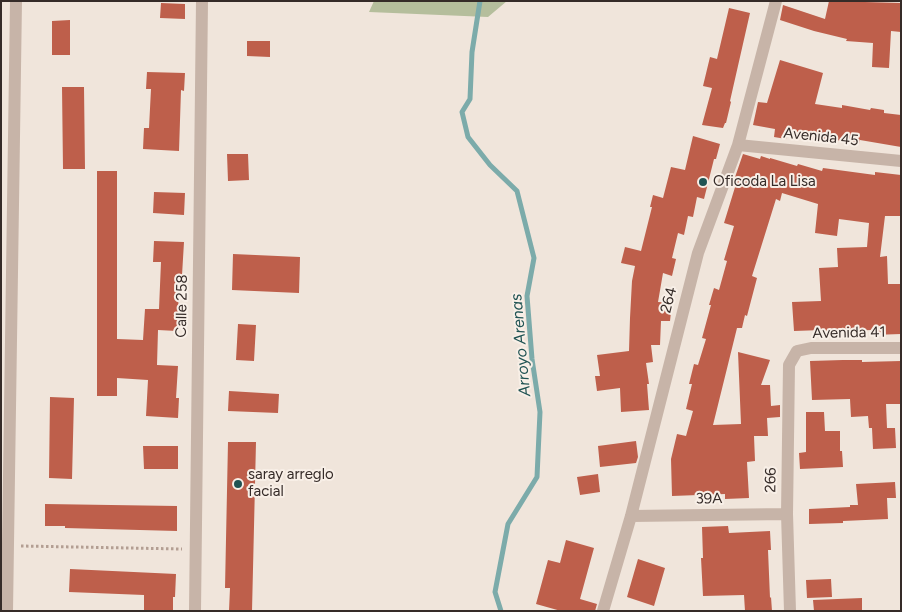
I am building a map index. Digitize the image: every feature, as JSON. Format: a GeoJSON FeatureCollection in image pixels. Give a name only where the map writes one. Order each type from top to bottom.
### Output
{"type":"FeatureCollection","features":[{"type":"Feature","properties":{"kind":"street"},"geometry":{"type":"LineString","coordinates":[[7,611],[16,1]]}},
{"type":"Feature","properties":{"kind":"street","name":"Calle 258"},"geometry":{"type":"LineString","coordinates":[[195,611],[202,1]]}},
{"type":"Feature","properties":{"kind":"street","name":"264"},"geometry":{"type":"LineString","coordinates":[[603,611],[631,516],[698,253],[738,145],[776,1]]}},
{"type":"Feature","properties":{"kind":"street","name":"Avenida 45"},"geometry":{"type":"LineString","coordinates":[[738,145],[901,161]]}},
{"type":"Feature","properties":{"kind":"street","name":"Avenida 41"},"geometry":{"type":"LineString","coordinates":[[797,352],[811,348],[901,348]]}},
{"type":"Feature","properties":{"kind":"street","name":"266"},"geometry":{"type":"LineString","coordinates":[[790,611],[787,514],[789,365],[797,352]]}},
{"type":"Feature","properties":{"kind":"street","name":"39A"},"geometry":{"type":"LineString","coordinates":[[631,516],[787,514]]}},
{"type":"Feature","properties":{"kind":"path"},"geometry":{"type":"LineString","coordinates":[[8,546],[195,549]]}},
{"type":"Feature","properties":{"kind":"green space"},"geometry":{"type":"Polygon","coordinates":[[[374,1],[507,1],[488,17],[369,12],[374,1]]]}},
{"type":"Feature","properties":{"kind":"building"},"geometry":{"type":"Polygon","coordinates":[[[829,1],[901,3],[901,32],[891,31],[889,68],[872,67],[873,43],[846,41],[847,39],[780,20],[783,5],[825,19],[829,1]]]}},
{"type":"Feature","properties":{"kind":"building"},"geometry":{"type":"Polygon","coordinates":[[[161,3],[185,4],[185,19],[160,18],[161,3]]]}},
{"type":"Feature","properties":{"kind":"building"},"geometry":{"type":"Polygon","coordinates":[[[729,8],[750,13],[731,102],[723,128],[702,125],[712,88],[703,86],[710,57],[717,59],[729,8]]]}},
{"type":"Feature","properties":{"kind":"building"},"geometry":{"type":"Polygon","coordinates":[[[70,20],[70,55],[52,55],[52,21],[70,20]]]}},
{"type":"Feature","properties":{"kind":"building"},"geometry":{"type":"Polygon","coordinates":[[[247,41],[270,41],[270,57],[247,56],[247,41]]]}},
{"type":"Feature","properties":{"kind":"building"},"geometry":{"type":"Polygon","coordinates":[[[780,60],[823,73],[815,104],[842,108],[842,105],[870,110],[871,108],[884,110],[884,113],[901,115],[901,147],[860,140],[859,144],[831,139],[830,143],[787,136],[786,139],[774,137],[775,129],[753,125],[758,102],[767,103],[780,60]]]}},
{"type":"Feature","properties":{"kind":"building"},"geometry":{"type":"Polygon","coordinates":[[[147,72],[185,73],[184,91],[181,90],[179,151],[143,149],[144,128],[149,128],[151,89],[146,89],[147,72]]]}},
{"type":"Feature","properties":{"kind":"building"},"geometry":{"type":"Polygon","coordinates":[[[62,87],[84,87],[85,169],[63,169],[62,87]]]}},
{"type":"Feature","properties":{"kind":"building"},"geometry":{"type":"Polygon","coordinates":[[[693,136],[720,144],[716,159],[714,159],[704,199],[697,197],[693,217],[688,216],[684,235],[678,233],[672,258],[676,259],[672,276],[663,273],[658,302],[672,303],[670,321],[661,321],[660,345],[651,345],[653,362],[646,363],[649,384],[647,384],[649,410],[621,412],[620,388],[597,391],[595,376],[600,376],[597,355],[629,351],[632,281],[635,266],[621,263],[625,247],[641,251],[652,207],[650,207],[653,195],[663,198],[671,167],[685,170],[693,136]]]}},
{"type":"Feature","properties":{"kind":"building"},"geometry":{"type":"Polygon","coordinates":[[[227,154],[248,154],[249,180],[228,181],[227,154]]]}},
{"type":"Feature","properties":{"kind":"building"},"geometry":{"type":"Polygon","coordinates":[[[743,154],[760,159],[761,156],[822,171],[823,168],[875,175],[875,172],[901,175],[901,216],[885,216],[880,257],[887,256],[888,284],[901,284],[901,334],[872,335],[871,330],[794,331],[792,302],[821,301],[819,268],[838,267],[837,248],[867,247],[869,223],[839,219],[837,236],[815,233],[818,204],[782,193],[780,201],[776,199],[752,276],[757,278],[747,316],[745,315],[742,328],[737,328],[713,425],[741,424],[738,352],[770,360],[761,385],[770,385],[771,406],[780,405],[780,417],[767,418],[768,436],[754,436],[755,461],[747,462],[749,498],[725,499],[725,494],[672,496],[671,459],[677,434],[686,436],[693,411],[686,409],[692,384],[689,384],[694,364],[698,365],[706,339],[702,338],[714,288],[719,290],[727,261],[724,260],[734,226],[724,223],[736,184],[733,183],[743,154]]]}},
{"type":"Feature","properties":{"kind":"building"},"geometry":{"type":"Polygon","coordinates":[[[97,171],[117,171],[117,339],[143,340],[145,309],[159,309],[161,262],[153,262],[154,241],[184,242],[177,331],[158,330],[157,365],[178,366],[176,398],[179,398],[178,418],[146,416],[148,380],[117,378],[117,396],[97,396],[97,171]]]}},
{"type":"Feature","properties":{"kind":"building"},"geometry":{"type":"Polygon","coordinates":[[[154,192],[185,193],[184,215],[153,213],[154,192]]]}},
{"type":"Feature","properties":{"kind":"building"},"geometry":{"type":"Polygon","coordinates":[[[233,254],[300,257],[299,293],[232,290],[233,254]]]}},
{"type":"Feature","properties":{"kind":"building"},"geometry":{"type":"Polygon","coordinates":[[[238,324],[256,325],[254,361],[236,360],[238,324]]]}},
{"type":"Feature","properties":{"kind":"building"},"geometry":{"type":"Polygon","coordinates":[[[862,360],[862,362],[901,361],[901,404],[886,404],[887,428],[895,428],[896,448],[873,449],[872,428],[869,428],[868,416],[851,417],[850,399],[812,400],[810,361],[862,360]]]}},
{"type":"Feature","properties":{"kind":"building"},"geometry":{"type":"Polygon","coordinates":[[[229,391],[279,394],[278,413],[228,411],[229,391]]]}},
{"type":"Feature","properties":{"kind":"building"},"geometry":{"type":"Polygon","coordinates":[[[50,397],[74,398],[72,479],[49,478],[50,397]]]}},
{"type":"Feature","properties":{"kind":"building"},"geometry":{"type":"Polygon","coordinates":[[[806,412],[824,412],[825,431],[840,431],[840,451],[842,451],[843,467],[800,469],[799,453],[806,452],[806,412]]]}},
{"type":"Feature","properties":{"kind":"building"},"geometry":{"type":"Polygon","coordinates":[[[636,441],[638,457],[636,463],[600,467],[598,446],[636,441]]]}},
{"type":"Feature","properties":{"kind":"building"},"geometry":{"type":"Polygon","coordinates":[[[228,442],[256,442],[252,611],[229,611],[230,588],[225,588],[228,442]]]}},
{"type":"Feature","properties":{"kind":"building"},"geometry":{"type":"Polygon","coordinates":[[[143,446],[178,446],[178,469],[144,469],[143,446]]]}},
{"type":"Feature","properties":{"kind":"building"},"geometry":{"type":"Polygon","coordinates":[[[598,474],[600,492],[580,495],[577,477],[598,474]]]}},
{"type":"Feature","properties":{"kind":"building"},"geometry":{"type":"Polygon","coordinates":[[[895,482],[896,498],[887,498],[888,519],[809,524],[809,509],[858,505],[856,484],[895,482]]]}},
{"type":"Feature","properties":{"kind":"building"},"geometry":{"type":"Polygon","coordinates":[[[45,504],[177,506],[177,531],[45,526],[45,504]]]}},
{"type":"Feature","properties":{"kind":"building"},"geometry":{"type":"Polygon","coordinates":[[[728,526],[729,533],[770,531],[771,550],[768,550],[772,611],[745,611],[744,595],[703,596],[702,527],[728,526]]]}},
{"type":"Feature","properties":{"kind":"building"},"geometry":{"type":"Polygon","coordinates":[[[566,540],[594,548],[580,599],[597,604],[595,611],[561,611],[536,604],[548,560],[560,563],[566,540]]]}},
{"type":"Feature","properties":{"kind":"building"},"geometry":{"type":"Polygon","coordinates":[[[638,559],[665,568],[654,606],[627,597],[638,559]]]}},
{"type":"Feature","properties":{"kind":"building"},"geometry":{"type":"Polygon","coordinates":[[[70,569],[176,574],[173,611],[144,611],[144,595],[69,592],[70,569]]]}},
{"type":"Feature","properties":{"kind":"building"},"geometry":{"type":"Polygon","coordinates":[[[831,579],[832,597],[807,598],[806,580],[831,579]]]}},
{"type":"Feature","properties":{"kind":"building"},"geometry":{"type":"Polygon","coordinates":[[[862,598],[862,611],[814,611],[813,600],[862,598]]]}},
{"type":"Feature","properties":{"kind":"waterway","name":"Arroyo Arenas"},"geometry":{"type":"LineString","coordinates":[[480,1],[472,52],[470,99],[462,112],[468,137],[490,165],[517,191],[534,258],[527,296],[532,359],[540,412],[537,477],[508,524],[495,592],[501,611]]}},
{"type":"Feature","properties":{"kind":"place","name":"Oficoda La Lisa"},"geometry":{"type":"Point","coordinates":[703,182]}},
{"type":"Feature","properties":{"kind":"place","name":"saray arreglo facial"},"geometry":{"type":"Point","coordinates":[238,484]}}]}
